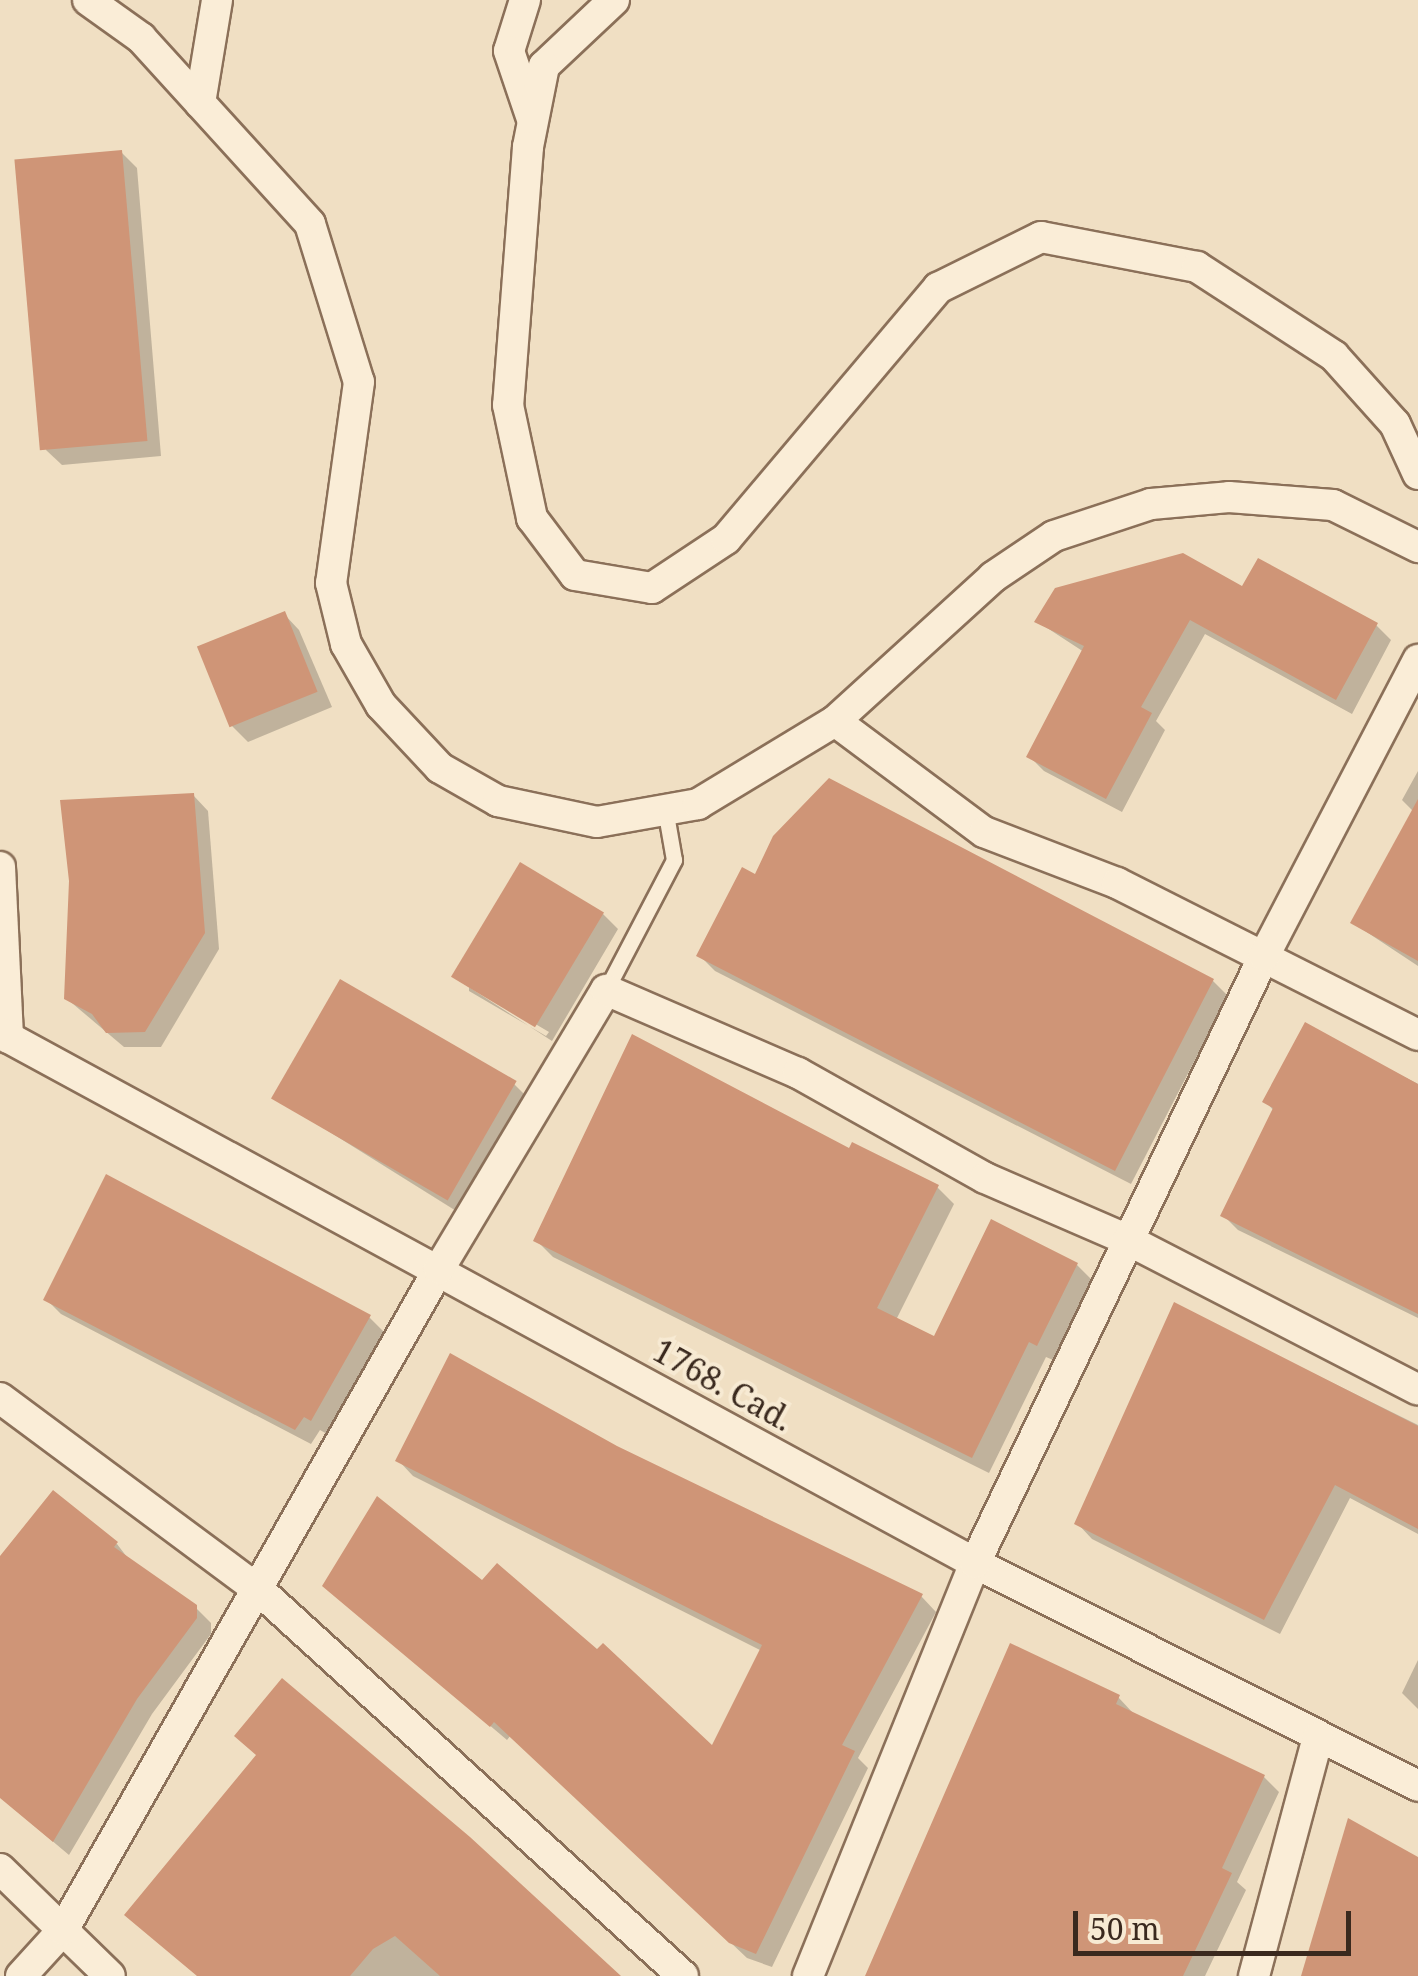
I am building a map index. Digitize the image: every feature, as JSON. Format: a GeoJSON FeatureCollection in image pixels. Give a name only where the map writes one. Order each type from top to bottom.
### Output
{"type":"FeatureCollection","features":[{"type":"Feature","properties":{"kind":"street"},"geometry":{"type":"LineString","coordinates":[[88,0],[141,38],[310,224],[359,382],[331,583],[346,644],[381,706],[440,768],[498,801],[562,819],[666,814],[698,804],[835,721],[993,577],[1054,536],[1151,504],[1229,498],[1333,505],[1418,547]]}},
{"type":"Feature","properties":{"kind":"street"},"geometry":{"type":"LineString","coordinates":[[200,103],[217,0]]}},
{"type":"Feature","properties":{"kind":"street"},"geometry":{"type":"LineString","coordinates":[[525,0],[508,51],[533,122]]}},
{"type":"Feature","properties":{"kind":"street"},"geometry":{"type":"LineString","coordinates":[[614,0],[544,66],[533,122],[508,405],[532,518],[575,575],[652,588],[726,539],[938,288],[1042,237],[1197,267],[1334,356],[1395,424],[1418,474]]}},
{"type":"Feature","properties":{"kind":"street"},"geometry":{"type":"LineString","coordinates":[[808,1976],[975,1563],[1264,956],[1418,660]]}},
{"type":"Feature","properties":{"kind":"street"},"geometry":{"type":"LineString","coordinates":[[835,721],[984,832],[1117,884],[1418,1035]]}},
{"type":"Feature","properties":{"kind":"street"},"geometry":{"type":"LineString","coordinates":[[0,867],[4,1035]]}},
{"type":"Feature","properties":{"kind":"street"},"geometry":{"type":"LineString","coordinates":[[21,1976],[63,1930],[260,1591],[439,1269],[606,990],[798,1073],[985,1178],[1128,1240],[1418,1390]]}},
{"type":"Feature","properties":{"kind":"street","name":"1768. Cad."},"geometry":{"type":"LineString","coordinates":[[4,1035],[975,1563],[1418,1786]]}},
{"type":"Feature","properties":{"kind":"street"},"geometry":{"type":"LineString","coordinates":[[0,1398],[260,1591],[684,1976]]}},
{"type":"Feature","properties":{"kind":"street"},"geometry":{"type":"LineString","coordinates":[[1254,1976],[1318,1736]]}},
{"type":"Feature","properties":{"kind":"street"},"geometry":{"type":"LineString","coordinates":[[0,1869],[110,1976]]}},
{"type":"Feature","properties":{"kind":"lane"},"geometry":{"type":"LineString","coordinates":[[606,990],[674,860],[666,814]]}},
{"type":"Feature","properties":{"kind":"building"},"geometry":{"type":"Polygon","coordinates":[[[122,150],[147,441],[40,450],[14,159],[122,150]]]}},
{"type":"Feature","properties":{"kind":"building"},"geometry":{"type":"Polygon","coordinates":[[[1183,553],[1242,586],[1258,558],[1378,623],[1336,700],[1190,620],[1141,707],[1152,713],[1106,799],[1026,757],[1084,646],[1034,622],[1055,588],[1183,553]]]}},
{"type":"Feature","properties":{"kind":"building"},"geometry":{"type":"Polygon","coordinates":[[[285,611],[318,692],[230,727],[197,647],[285,611]]]}},
{"type":"Feature","properties":{"kind":"building"},"geometry":{"type":"Polygon","coordinates":[[[829,778],[1214,979],[1115,1171],[696,956],[742,867],[755,874],[773,836],[829,778]]]}},
{"type":"Feature","properties":{"kind":"building"},"geometry":{"type":"Polygon","coordinates":[[[194,793],[205,933],[145,1032],[106,1033],[92,1014],[64,999],[69,881],[60,800],[194,793]]]}},
{"type":"Feature","properties":{"kind":"building"},"geometry":{"type":"Polygon","coordinates":[[[1418,799],[1418,961],[1350,923],[1418,799]]]}},
{"type":"Feature","properties":{"kind":"building"},"geometry":{"type":"Polygon","coordinates":[[[520,862],[604,912],[535,1027],[451,977],[520,862]]]}},
{"type":"Feature","properties":{"kind":"building"},"geometry":{"type":"Polygon","coordinates":[[[340,979],[517,1081],[448,1201],[271,1099],[340,979]]]}},
{"type":"Feature","properties":{"kind":"building"},"geometry":{"type":"Polygon","coordinates":[[[1305,1022],[1418,1084],[1418,1314],[1220,1216],[1273,1108],[1262,1102],[1305,1022]]]}},
{"type":"Feature","properties":{"kind":"building"},"geometry":{"type":"Polygon","coordinates":[[[632,1034],[849,1148],[852,1142],[939,1185],[877,1308],[934,1336],[991,1219],[1078,1263],[1037,1346],[1029,1342],[972,1458],[533,1241],[632,1034]]]}},
{"type":"Feature","properties":{"kind":"building"},"geometry":{"type":"Polygon","coordinates":[[[106,1174],[371,1315],[311,1421],[304,1417],[295,1430],[43,1300],[106,1174]]]}},
{"type":"Feature","properties":{"kind":"building"},"geometry":{"type":"Polygon","coordinates":[[[1174,1302],[1418,1426],[1418,1529],[1335,1485],[1264,1620],[1074,1524],[1174,1302]]]}},
{"type":"Feature","properties":{"kind":"building"},"geometry":{"type":"Polygon","coordinates":[[[450,1353],[617,1446],[923,1594],[842,1745],[855,1751],[756,1954],[729,1943],[494,1722],[490,1727],[322,1586],[377,1496],[482,1580],[497,1563],[597,1649],[603,1643],[712,1745],[762,1645],[395,1461],[450,1353]]]}},
{"type":"Feature","properties":{"kind":"building"},"geometry":{"type":"Polygon","coordinates":[[[53,1490],[118,1542],[114,1547],[197,1605],[197,1618],[137,1699],[53,1842],[0,1798],[0,1556],[53,1490]]]}},
{"type":"Feature","properties":{"kind":"building"},"geometry":{"type":"Polygon","coordinates":[[[1010,1643],[1120,1695],[1116,1704],[1265,1775],[1222,1868],[1232,1873],[1183,1976],[865,1976],[1010,1643]]]}},
{"type":"Feature","properties":{"kind":"building"},"geometry":{"type":"Polygon","coordinates":[[[282,1678],[470,1837],[621,1976],[440,1976],[395,1936],[373,1949],[350,1976],[197,1976],[124,1915],[256,1755],[234,1736],[282,1678]]]}},
{"type":"Feature","properties":{"kind":"building"},"geometry":{"type":"Polygon","coordinates":[[[1348,1818],[1418,1857],[1418,1976],[1301,1976],[1348,1818]]]}}]}
